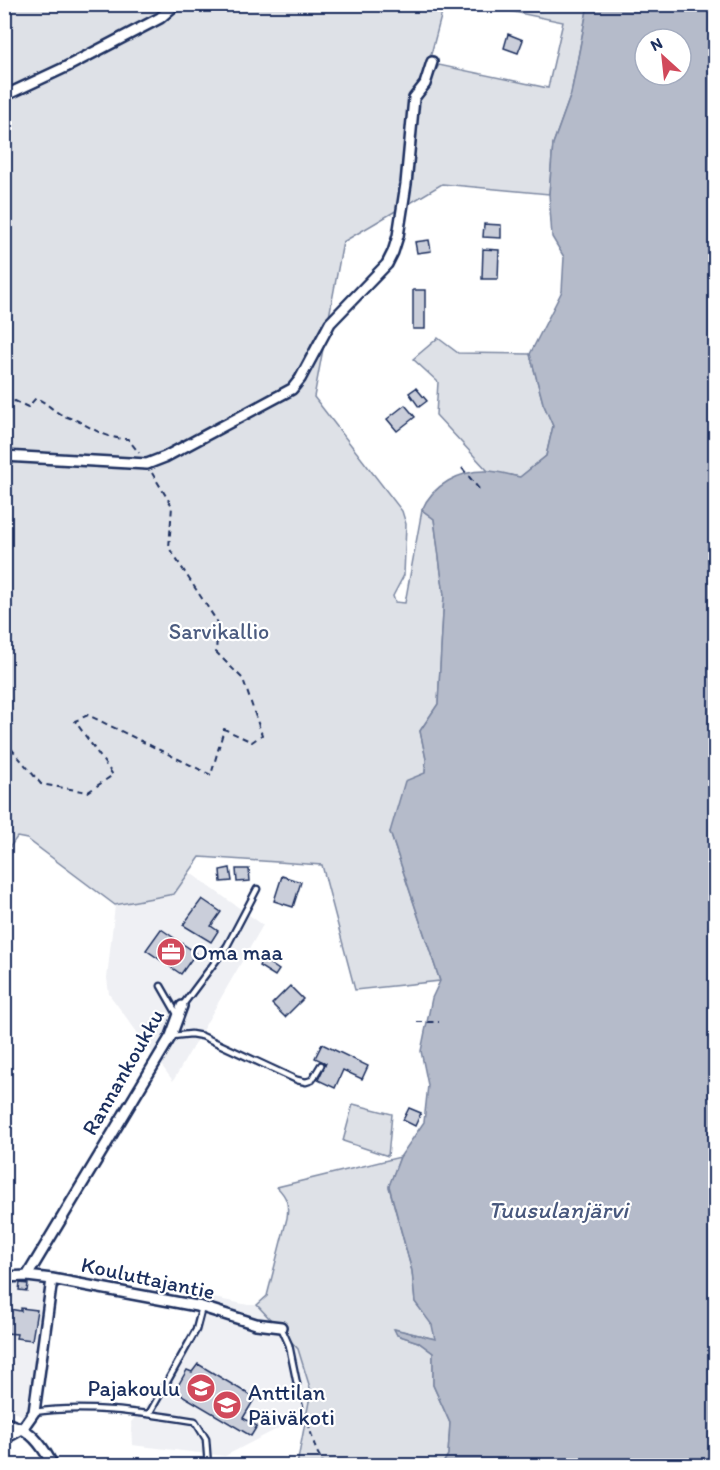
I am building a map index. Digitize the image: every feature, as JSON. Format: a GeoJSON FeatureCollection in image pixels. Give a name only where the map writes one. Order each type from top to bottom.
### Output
{"type":"FeatureCollection","features":[{"type":"Feature","properties":{"kind":"street"},"geometry":{"type":"LineString","coordinates":[[4,96],[150,23],[176,4]]}},
{"type":"Feature","properties":{"kind":"street"},"geometry":{"type":"LineString","coordinates":[[4,456],[147,464],[165,457],[292,389],[300,379],[330,323],[387,264],[393,252],[398,236],[406,184],[414,98],[425,84],[432,62]]}},
{"type":"Feature","properties":{"kind":"street","name":"Rannankoukku"},"geometry":{"type":"LineString","coordinates":[[27,1276],[171,1036],[182,1006]]}},
{"type":"Feature","properties":{"kind":"street","name":"Kouluttajantie"},"geometry":{"type":"LineString","coordinates":[[4,1277],[27,1276],[52,1279],[201,1307],[256,1324],[281,1327]]}},
{"type":"Feature","properties":{"kind":"street"},"geometry":{"type":"LineString","coordinates":[[4,1439],[22,1429],[34,1412],[52,1279]]}},
{"type":"Feature","properties":{"kind":"street"},"geometry":{"type":"LineString","coordinates":[[4,1422],[32,1435],[53,1466]]}},
{"type":"Feature","properties":{"kind":"lane","name":"Rannankoukku"},"geometry":{"type":"LineString","coordinates":[[182,1006],[227,946],[257,889]]}},
{"type":"Feature","properties":{"kind":"lane"},"geometry":{"type":"LineString","coordinates":[[161,986],[178,1016]]}},
{"type":"Feature","properties":{"kind":"lane"},"geometry":{"type":"LineString","coordinates":[[171,1036],[191,1034],[202,1036],[297,1080],[306,1082],[312,1080],[321,1065]]}},
{"type":"Feature","properties":{"kind":"lane"},"geometry":{"type":"LineString","coordinates":[[148,1414],[196,1330],[201,1307]]}},
{"type":"Feature","properties":{"kind":"lane"},"geometry":{"type":"LineString","coordinates":[[281,1327],[289,1345],[297,1383]]}},
{"type":"Feature","properties":{"kind":"lane"},"geometry":{"type":"LineString","coordinates":[[34,1412],[60,1408],[148,1414],[195,1421],[206,1439],[208,1466]]}},
{"type":"Feature","properties":{"kind":"path"},"geometry":{"type":"LineString","coordinates":[[4,406],[15,401],[28,407],[36,398],[46,402],[59,414],[78,421],[94,432],[116,439],[128,439],[147,464],[172,506],[169,548],[218,623],[216,652],[243,679],[262,735],[252,742],[224,729],[211,776],[88,715],[75,722],[113,775],[88,792],[41,784],[4,740]]}},
{"type":"Feature","properties":{"kind":"path"},"geometry":{"type":"LineString","coordinates":[[462,468],[479,489]]}},
{"type":"Feature","properties":{"kind":"path"},"geometry":{"type":"LineString","coordinates":[[417,1022],[439,1022]]}},
{"type":"Feature","properties":{"kind":"path"},"geometry":{"type":"LineString","coordinates":[[297,1383],[316,1450],[325,1466]]}},
{"type":"Feature","properties":{"kind":"shaded area"},"geometry":{"type":"Polygon","coordinates":[[[189,872],[263,925],[173,1081],[109,994],[107,978],[115,905],[174,894],[189,872]]]}},
{"type":"Feature","properties":{"kind":"shaded area"},"geometry":{"type":"Polygon","coordinates":[[[5,1271],[57,1271],[39,1404],[24,1417],[5,1406],[5,1271]]]}},
{"type":"Feature","properties":{"kind":"shaded area"},"geometry":{"type":"Polygon","coordinates":[[[209,1297],[257,1305],[298,1349],[311,1391],[305,1422],[281,1427],[225,1456],[132,1445],[131,1422],[144,1408],[180,1354],[209,1297]]]}},
{"type":"Feature","properties":{"kind":"green space","name":"Sarvikallio"},"geometry":{"type":"Polygon","coordinates":[[[4,5],[444,5],[429,62],[411,98],[399,209],[343,242],[314,397],[402,511],[406,524],[404,575],[393,596],[395,602],[405,603],[422,510],[434,519],[444,595],[438,704],[420,731],[426,759],[425,773],[390,832],[440,981],[355,990],[322,865],[200,857],[174,894],[115,905],[27,839],[17,837],[5,854],[4,5]]]}},
{"type":"Feature","properties":{"kind":"green space"},"geometry":{"type":"Polygon","coordinates":[[[481,5],[588,5],[571,94],[553,144],[549,194],[442,184],[407,205],[417,99],[439,65],[548,88],[563,22],[481,5]]]}},
{"type":"Feature","properties":{"kind":"green space"},"geometry":{"type":"Polygon","coordinates":[[[438,338],[458,353],[530,354],[543,403],[553,426],[546,456],[520,477],[488,471],[436,415],[438,382],[413,359],[438,338]]]}},
{"type":"Feature","properties":{"kind":"green space"},"geometry":{"type":"Polygon","coordinates":[[[353,1104],[392,1114],[388,1156],[343,1141],[353,1104]]]}},
{"type":"Feature","properties":{"kind":"green space"},"geometry":{"type":"Polygon","coordinates":[[[400,1157],[389,1187],[412,1271],[415,1302],[433,1325],[435,1339],[395,1329],[397,1335],[418,1342],[433,1353],[433,1385],[450,1423],[448,1455],[442,1465],[297,1465],[311,1391],[298,1349],[257,1305],[267,1296],[287,1218],[287,1201],[277,1187],[400,1157]]]}},
{"type":"Feature","properties":{"kind":"water","name":"Tuusulanjärvi"},"geometry":{"type":"Polygon","coordinates":[[[588,5],[715,5],[715,1465],[442,1465],[448,1455],[450,1423],[433,1385],[433,1353],[418,1342],[397,1335],[394,1329],[435,1339],[432,1325],[415,1302],[412,1271],[389,1186],[400,1157],[424,1122],[428,1085],[421,1051],[432,998],[440,981],[390,832],[405,781],[425,773],[426,759],[420,731],[438,704],[444,595],[434,519],[422,510],[440,486],[458,476],[487,471],[520,477],[546,456],[553,426],[543,403],[530,354],[562,291],[564,257],[552,237],[549,194],[553,144],[571,94],[588,5]]]}},
{"type":"Feature","properties":{"kind":"building"},"geometry":{"type":"Polygon","coordinates":[[[508,34],[523,40],[518,53],[504,48],[508,34]]]}},
{"type":"Feature","properties":{"kind":"building"},"geometry":{"type":"Polygon","coordinates":[[[484,224],[501,225],[501,238],[483,237],[484,224]]]}},
{"type":"Feature","properties":{"kind":"building"},"geometry":{"type":"Polygon","coordinates":[[[429,240],[431,251],[417,253],[415,242],[429,240]]]}},
{"type":"Feature","properties":{"kind":"building"},"geometry":{"type":"Polygon","coordinates":[[[483,249],[499,250],[498,279],[482,279],[483,249]]]}},
{"type":"Feature","properties":{"kind":"building"},"geometry":{"type":"Polygon","coordinates":[[[413,290],[425,290],[425,329],[413,329],[413,290]]]}},
{"type":"Feature","properties":{"kind":"building"},"geometry":{"type":"Polygon","coordinates":[[[416,388],[427,401],[419,407],[409,393],[416,388]]]}},
{"type":"Feature","properties":{"kind":"building"},"geometry":{"type":"Polygon","coordinates":[[[405,405],[415,417],[397,431],[387,419],[405,405]]]}},
{"type":"Feature","properties":{"kind":"building"},"geometry":{"type":"Polygon","coordinates":[[[230,868],[232,881],[221,882],[220,870],[230,868]]]}},
{"type":"Feature","properties":{"kind":"building"},"geometry":{"type":"Polygon","coordinates":[[[236,869],[249,869],[250,881],[237,882],[236,869]]]}},
{"type":"Feature","properties":{"kind":"building"},"geometry":{"type":"Polygon","coordinates":[[[282,876],[301,882],[293,907],[274,901],[282,876]]]}},
{"type":"Feature","properties":{"kind":"building"},"geometry":{"type":"Polygon","coordinates":[[[202,899],[221,912],[211,926],[218,931],[211,942],[183,925],[202,899]]]}},
{"type":"Feature","properties":{"kind":"building"},"geometry":{"type":"Polygon","coordinates":[[[161,929],[196,953],[181,974],[146,950],[161,929]]]}},
{"type":"Feature","properties":{"kind":"building"},"geometry":{"type":"Polygon","coordinates":[[[263,959],[279,970],[275,976],[259,966],[263,959]]]}},
{"type":"Feature","properties":{"kind":"building"},"geometry":{"type":"Polygon","coordinates":[[[290,986],[303,999],[285,1017],[272,1004],[290,986]]]}},
{"type":"Feature","properties":{"kind":"building"},"geometry":{"type":"Polygon","coordinates":[[[322,1044],[368,1066],[362,1079],[343,1070],[335,1088],[318,1080],[326,1063],[315,1058],[322,1044]]]}},
{"type":"Feature","properties":{"kind":"building"},"geometry":{"type":"Polygon","coordinates":[[[409,1108],[421,1113],[415,1126],[403,1120],[409,1108]]]}},
{"type":"Feature","properties":{"kind":"building"},"geometry":{"type":"Polygon","coordinates":[[[20,1283],[28,1284],[27,1291],[19,1290],[20,1283]]]}},
{"type":"Feature","properties":{"kind":"building"},"geometry":{"type":"Polygon","coordinates":[[[4,1306],[21,1311],[21,1308],[37,1310],[32,1340],[16,1338],[17,1334],[6,1333],[4,1337],[4,1306]]]}},
{"type":"Feature","properties":{"kind":"building"},"geometry":{"type":"Polygon","coordinates":[[[198,1364],[255,1398],[243,1418],[257,1426],[251,1436],[175,1391],[187,1370],[192,1372],[198,1364]]]}},
{"type":"Feature","properties":{"kind":"place","name":"Oma maa"},"geometry":{"type":"Point","coordinates":[171,952]}},
{"type":"Feature","properties":{"kind":"place","name":"Pajakoulu"},"geometry":{"type":"Point","coordinates":[201,1388]}},
{"type":"Feature","properties":{"kind":"place","name":"Anttilan Päiväkoti"},"geometry":{"type":"Point","coordinates":[227,1405]}}]}
